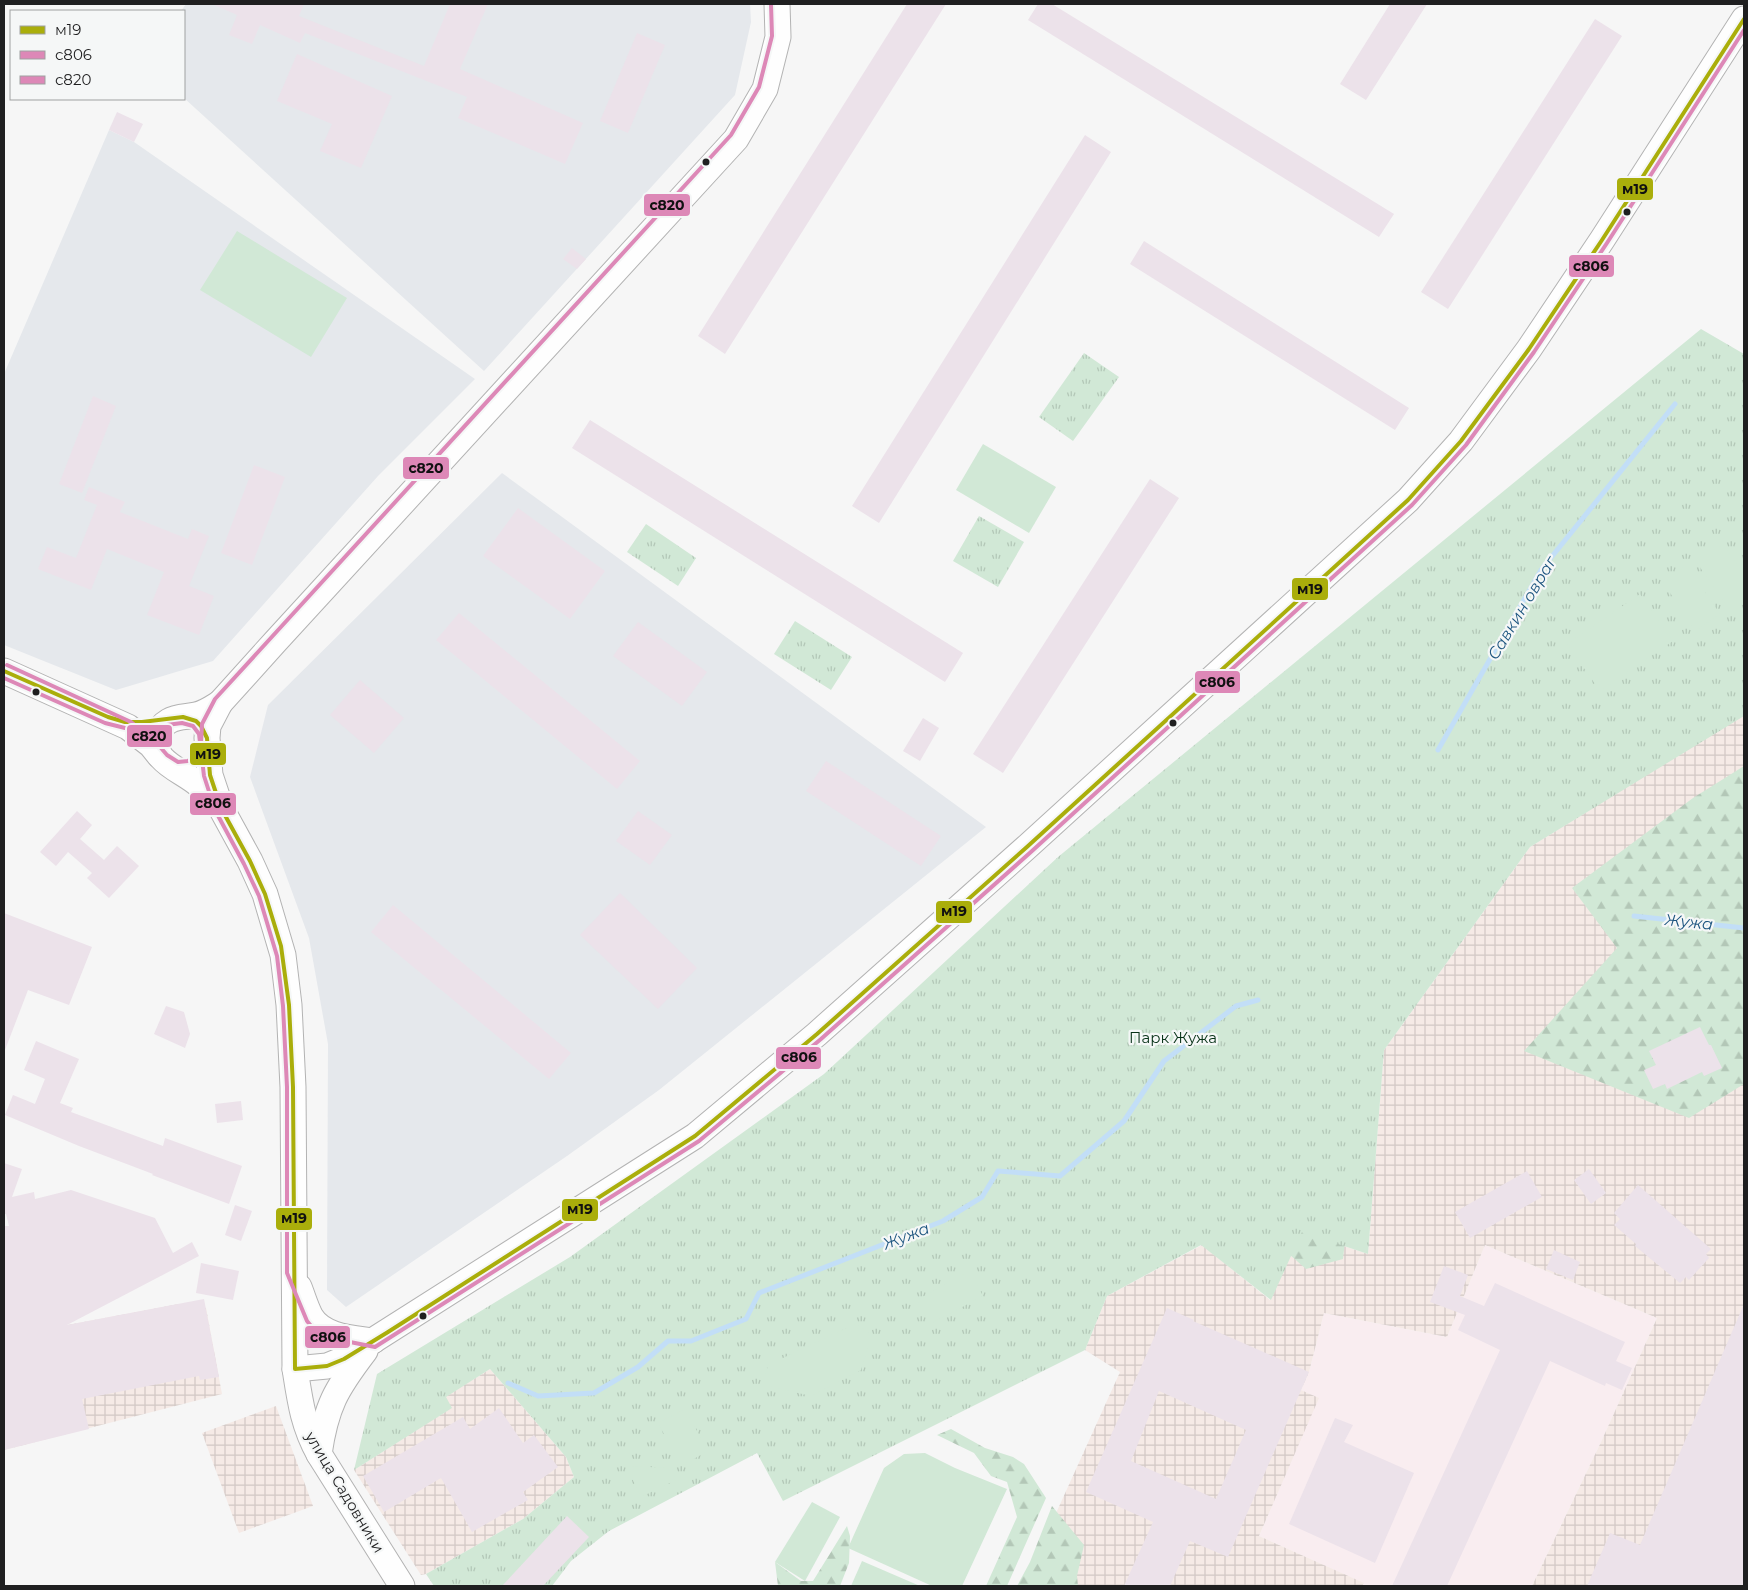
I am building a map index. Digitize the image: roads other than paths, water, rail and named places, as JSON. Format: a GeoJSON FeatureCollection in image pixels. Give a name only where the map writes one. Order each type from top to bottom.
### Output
{"type":"FeatureCollection","features":[{"type":"Feature","properties":{"kind":"street","name":"улица Садовники"},"geometry":{"type":"LineString","coordinates":[[108,718],[125,722],[142,722],[178,718],[209,711],[220,703],[736,139],[765,89],[778,36],[777,4]]}},
{"type":"Feature","properties":{"kind":"street"},"geometry":{"type":"LineString","coordinates":[[295,1369],[327,1366],[344,1359],[695,1136],[824,1028],[1408,500],[1460,441],[1534,342],[1744,19]]}},
{"type":"Feature","properties":{"kind":"street"},"geometry":{"type":"LineString","coordinates":[[4,671],[128,727],[142,737],[167,761]]}},
{"type":"Feature","properties":{"kind":"street","name":"улица Садовники"},"geometry":{"type":"LineString","coordinates":[[220,703],[208,726],[207,742],[210,775],[221,808],[250,861],[265,894],[283,955],[289,1005],[293,1088],[295,1369],[301,1408],[309,1435],[319,1454],[402,1586]]}},
{"type":"Feature","properties":{"kind":"street"},"geometry":{"type":"LineString","coordinates":[[167,761],[156,740],[158,733],[167,722],[178,718],[196,721],[205,732],[207,742]]}},
{"type":"Feature","properties":{"kind":"street","name":"улица Садовники"},"geometry":{"type":"LineString","coordinates":[[167,761],[183,768],[196,764],[202,759],[207,742]]}},
{"type":"Feature","properties":{"kind":"street","name":"улица Садовники"},"geometry":{"type":"LineString","coordinates":[[167,761],[198,784],[221,808]]}},
{"type":"Feature","properties":{"kind":"street"},"geometry":{"type":"LineString","coordinates":[[293,1271],[312,1318],[320,1326],[339,1335],[373,1341]]}},
{"type":"Feature","properties":{"kind":"street"},"geometry":{"type":"LineString","coordinates":[[319,1454],[327,1413],[335,1393],[373,1341]]}},
{"type":"Feature","properties":{"kind":"waterway","name":"Савкин овраг"},"geometry":{"type":"LineString","coordinates":[[1438,750],[1541,570],[1675,404]]}},
{"type":"Feature","properties":{"kind":"waterway","name":"Жужа"},"geometry":{"type":"LineString","coordinates":[[1634,916],[1744,928]]}},
{"type":"Feature","properties":{"kind":"waterway","name":"Жужа"},"geometry":{"type":"LineString","coordinates":[[508,1383],[538,1396],[594,1393],[638,1367],[668,1341],[691,1341],[746,1319],[759,1293],[943,1221],[982,1197],[998,1171],[1060,1176],[1124,1121],[1164,1061],[1236,1006],[1258,1000]]}},
{"type":"Feature","properties":{"kind":"park label","name":"Парк Жужа"},"geometry":{"type":"Point","coordinates":[1173,1037]}}]}
